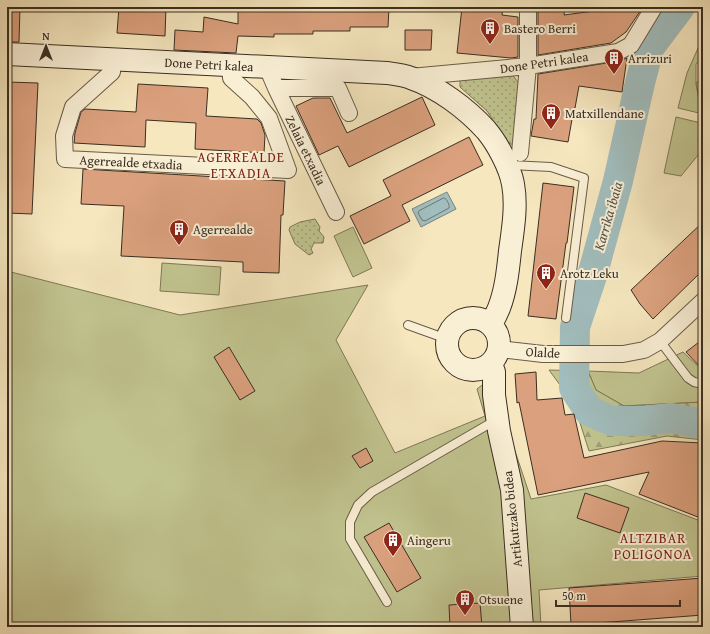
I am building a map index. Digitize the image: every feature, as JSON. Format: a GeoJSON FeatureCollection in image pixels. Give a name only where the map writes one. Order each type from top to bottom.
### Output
{"type":"FeatureCollection","features":[{"type":"Feature","properties":{"kind":"street"},"geometry":{"type":"LineString","coordinates":[[491,324],[500,307],[507,282],[515,201],[508,155],[528,66],[528,7]]}},
{"type":"Feature","properties":{"kind":"street","name":"Done Petri kalea"},"geometry":{"type":"LineString","coordinates":[[410,77],[528,66],[618,52],[631,45],[654,7]]}},
{"type":"Feature","properties":{"kind":"street","name":"Done Petri kalea"},"geometry":{"type":"LineString","coordinates":[[7,54],[387,73],[410,77],[427,84],[463,108],[486,130],[508,155]]}},
{"type":"Feature","properties":{"kind":"street","name":"Agerrealde etxadia"},"geometry":{"type":"LineString","coordinates":[[112,59],[112,72],[73,107],[64,136],[65,159],[288,170],[269,118],[252,97],[231,78],[230,65]]}},
{"type":"Feature","properties":{"kind":"street","name":"Zelaia etxadia"},"geometry":{"type":"LineString","coordinates":[[267,67],[336,212]]}},
{"type":"Feature","properties":{"kind":"street"},"geometry":{"type":"LineString","coordinates":[[276,88],[338,88],[349,113]]}},
{"type":"Feature","properties":{"kind":"street","name":"Olalde"},"geometry":{"type":"LineString","coordinates":[[495,357],[543,354],[623,354],[644,350],[660,341],[703,301]]}},
{"type":"Feature","properties":{"kind":"street"},"geometry":{"type":"LineString","coordinates":[[473,317],[484,319],[491,324],[497,332],[500,340],[495,357],[483,368],[474,370],[464,369],[456,364],[450,357],[447,348],[447,340],[450,331],[456,323],[473,317]]}},
{"type":"Feature","properties":{"kind":"street","name":"Artikutzako bidea"},"geometry":{"type":"LineString","coordinates":[[495,357],[494,395],[512,490],[522,627]]}},
{"type":"Feature","properties":{"kind":"lane"},"geometry":{"type":"LineString","coordinates":[[508,155],[584,178],[566,318]]}},
{"type":"Feature","properties":{"kind":"lane"},"geometry":{"type":"LineString","coordinates":[[408,324],[447,340]]}},
{"type":"Feature","properties":{"kind":"lane"},"geometry":{"type":"LineString","coordinates":[[660,341],[688,378],[694,382],[703,384]]}},
{"type":"Feature","properties":{"kind":"lane"},"geometry":{"type":"LineString","coordinates":[[387,602],[350,539],[350,522],[358,505],[372,492],[498,420]]}},
{"type":"Feature","properties":{"kind":"green space"},"geometry":{"type":"Polygon","coordinates":[[[703,37],[703,58],[696,64],[696,83],[699,100],[703,103],[703,114],[678,108],[687,73],[703,37]]]}},
{"type":"Feature","properties":{"kind":"green space"},"geometry":{"type":"Polygon","coordinates":[[[511,73],[521,86],[517,146],[508,143],[487,111],[460,87],[460,78],[511,73]]]}},
{"type":"Feature","properties":{"kind":"green space"},"geometry":{"type":"Polygon","coordinates":[[[703,77],[703,103],[699,100],[696,83],[703,77]]]}},
{"type":"Feature","properties":{"kind":"green space"},"geometry":{"type":"Polygon","coordinates":[[[676,117],[701,123],[698,141],[703,141],[703,149],[681,176],[664,173],[676,117]]]}},
{"type":"Feature","properties":{"kind":"green space"},"geometry":{"type":"Polygon","coordinates":[[[315,219],[320,227],[319,231],[324,237],[323,243],[314,243],[311,249],[313,253],[309,255],[295,244],[289,230],[290,227],[300,222],[315,219]]]}},
{"type":"Feature","properties":{"kind":"green space"},"geometry":{"type":"Polygon","coordinates":[[[353,227],[372,268],[353,277],[334,236],[353,227]]]}},
{"type":"Feature","properties":{"kind":"green space"},"geometry":{"type":"Polygon","coordinates":[[[162,263],[221,267],[219,295],[160,291],[162,263]]]}},
{"type":"Feature","properties":{"kind":"green space"},"geometry":{"type":"Polygon","coordinates":[[[7,271],[180,315],[368,285],[336,340],[395,453],[485,416],[477,389],[503,369],[506,424],[531,499],[606,485],[703,522],[703,576],[539,590],[541,627],[7,627],[7,271]]]}},
{"type":"Feature","properties":{"kind":"green space"},"geometry":{"type":"Polygon","coordinates":[[[683,352],[703,371],[703,402],[624,406],[596,390],[588,371],[639,373],[683,352]]]}},
{"type":"Feature","properties":{"kind":"green space"},"geometry":{"type":"Polygon","coordinates":[[[549,370],[588,371],[596,390],[624,406],[703,402],[703,440],[667,436],[589,451],[574,404],[549,370]]]}},
{"type":"Feature","properties":{"kind":"water"},"geometry":{"type":"Polygon","coordinates":[[[447,192],[456,209],[421,227],[412,209],[447,192]]]}},
{"type":"Feature","properties":{"kind":"building"},"geometry":{"type":"Polygon","coordinates":[[[7,7],[20,7],[19,42],[7,42],[7,7]]]}},
{"type":"Feature","properties":{"kind":"building"},"geometry":{"type":"Polygon","coordinates":[[[119,7],[166,7],[165,36],[117,33],[119,7]]]}},
{"type":"Feature","properties":{"kind":"building"},"geometry":{"type":"Polygon","coordinates":[[[238,7],[389,7],[388,27],[350,27],[350,31],[313,31],[313,34],[274,34],[274,37],[238,36],[236,53],[174,50],[175,30],[203,32],[204,17],[238,24],[238,7]]]}},
{"type":"Feature","properties":{"kind":"building"},"geometry":{"type":"Polygon","coordinates":[[[462,7],[503,7],[502,15],[518,17],[518,57],[511,58],[457,53],[462,7]]]}},
{"type":"Feature","properties":{"kind":"building"},"geometry":{"type":"Polygon","coordinates":[[[538,7],[565,7],[564,15],[602,10],[604,7],[643,7],[626,32],[611,43],[538,55],[538,7]]]}},
{"type":"Feature","properties":{"kind":"building"},"geometry":{"type":"Polygon","coordinates":[[[405,30],[432,30],[431,50],[405,50],[405,30]]]}},
{"type":"Feature","properties":{"kind":"building"},"geometry":{"type":"Polygon","coordinates":[[[627,58],[622,92],[579,86],[568,142],[531,136],[534,119],[536,119],[538,74],[619,61],[627,58]]]}},
{"type":"Feature","properties":{"kind":"building"},"geometry":{"type":"Polygon","coordinates":[[[7,82],[38,83],[32,214],[7,213],[7,82]]]}},
{"type":"Feature","properties":{"kind":"building"},"geometry":{"type":"Polygon","coordinates":[[[138,84],[208,88],[206,116],[257,119],[261,123],[265,135],[264,153],[195,149],[196,123],[146,120],[145,147],[74,143],[75,133],[81,112],[85,109],[136,112],[138,84]]]}},
{"type":"Feature","properties":{"kind":"building"},"geometry":{"type":"Polygon","coordinates":[[[422,97],[435,125],[349,167],[338,146],[319,155],[296,106],[313,98],[330,98],[347,133],[422,97]]]}},
{"type":"Feature","properties":{"kind":"building"},"geometry":{"type":"Polygon","coordinates":[[[469,137],[483,165],[402,205],[410,221],[364,244],[350,216],[391,196],[383,180],[469,137]]]}},
{"type":"Feature","properties":{"kind":"building"},"geometry":{"type":"Polygon","coordinates":[[[83,169],[285,181],[283,215],[281,215],[279,273],[243,272],[243,262],[121,256],[124,206],[81,204],[83,169]]]}},
{"type":"Feature","properties":{"kind":"building"},"geometry":{"type":"Polygon","coordinates":[[[543,183],[574,187],[556,319],[528,316],[543,183]]]}},
{"type":"Feature","properties":{"kind":"building"},"geometry":{"type":"Polygon","coordinates":[[[703,222],[703,270],[653,319],[640,304],[631,290],[703,222]]]}},
{"type":"Feature","properties":{"kind":"building"},"geometry":{"type":"Polygon","coordinates":[[[703,339],[703,370],[686,352],[703,339]]]}},
{"type":"Feature","properties":{"kind":"building"},"geometry":{"type":"Polygon","coordinates":[[[229,347],[255,391],[240,400],[214,357],[229,347]]]}},
{"type":"Feature","properties":{"kind":"building"},"geometry":{"type":"Polygon","coordinates":[[[536,372],[537,400],[562,398],[565,415],[574,414],[584,458],[662,441],[703,443],[703,519],[639,494],[649,472],[538,495],[519,402],[517,403],[515,374],[536,372]]]}},
{"type":"Feature","properties":{"kind":"building"},"geometry":{"type":"Polygon","coordinates":[[[366,448],[373,461],[360,468],[352,456],[366,448]]]}},
{"type":"Feature","properties":{"kind":"building"},"geometry":{"type":"Polygon","coordinates":[[[585,493],[629,508],[620,533],[577,518],[585,493]]]}},
{"type":"Feature","properties":{"kind":"building","name":"Aingeru"},"geometry":{"type":"Polygon","coordinates":[[[389,523],[421,578],[397,592],[364,537],[389,523]]]}},
{"type":"Feature","properties":{"kind":"building"},"geometry":{"type":"Polygon","coordinates":[[[703,578],[703,615],[571,625],[569,588],[703,578]]]}},
{"type":"Feature","properties":{"kind":"building","name":"Otsuene"},"geometry":{"type":"Polygon","coordinates":[[[480,603],[482,627],[450,627],[449,605],[480,603]]]}},
{"type":"Feature","properties":{"kind":"waterway","name":"Karrika ibaia"},"geometry":{"type":"LineString","coordinates":[[680,7],[649,48],[618,181],[592,276],[575,327],[574,388],[589,411],[612,421],[644,421],[671,418],[703,424]]}},
{"type":"Feature","properties":{"kind":"place","name":"Bastero Berri"},"geometry":{"type":"Point","coordinates":[490,45]}},
{"type":"Feature","properties":{"kind":"place","name":"Arrizuri"},"geometry":{"type":"Point","coordinates":[614,75]}},
{"type":"Feature","properties":{"kind":"place","name":"Matxillendane"},"geometry":{"type":"Point","coordinates":[551,130]}},
{"type":"Feature","properties":{"kind":"place","name":"Agerrealde"},"geometry":{"type":"Point","coordinates":[179,246]}},
{"type":"Feature","properties":{"kind":"place","name":"Arotz Leku"},"geometry":{"type":"Point","coordinates":[546,290]}},
{"type":"Feature","properties":{"kind":"place","name":"Aingeru"},"geometry":{"type":"Point","coordinates":[393,557]}},
{"type":"Feature","properties":{"kind":"place","name":"Otsuene"},"geometry":{"type":"Point","coordinates":[465,616]}},
{"type":"Feature","properties":{"kind":"district","name":"AGERREALDE ETXADIA"},"geometry":{"type":"Point","coordinates":[241,166]}},
{"type":"Feature","properties":{"kind":"district","name":"ALTZIBAR POLIGONOA"},"geometry":{"type":"Point","coordinates":[653,546]}}]}
